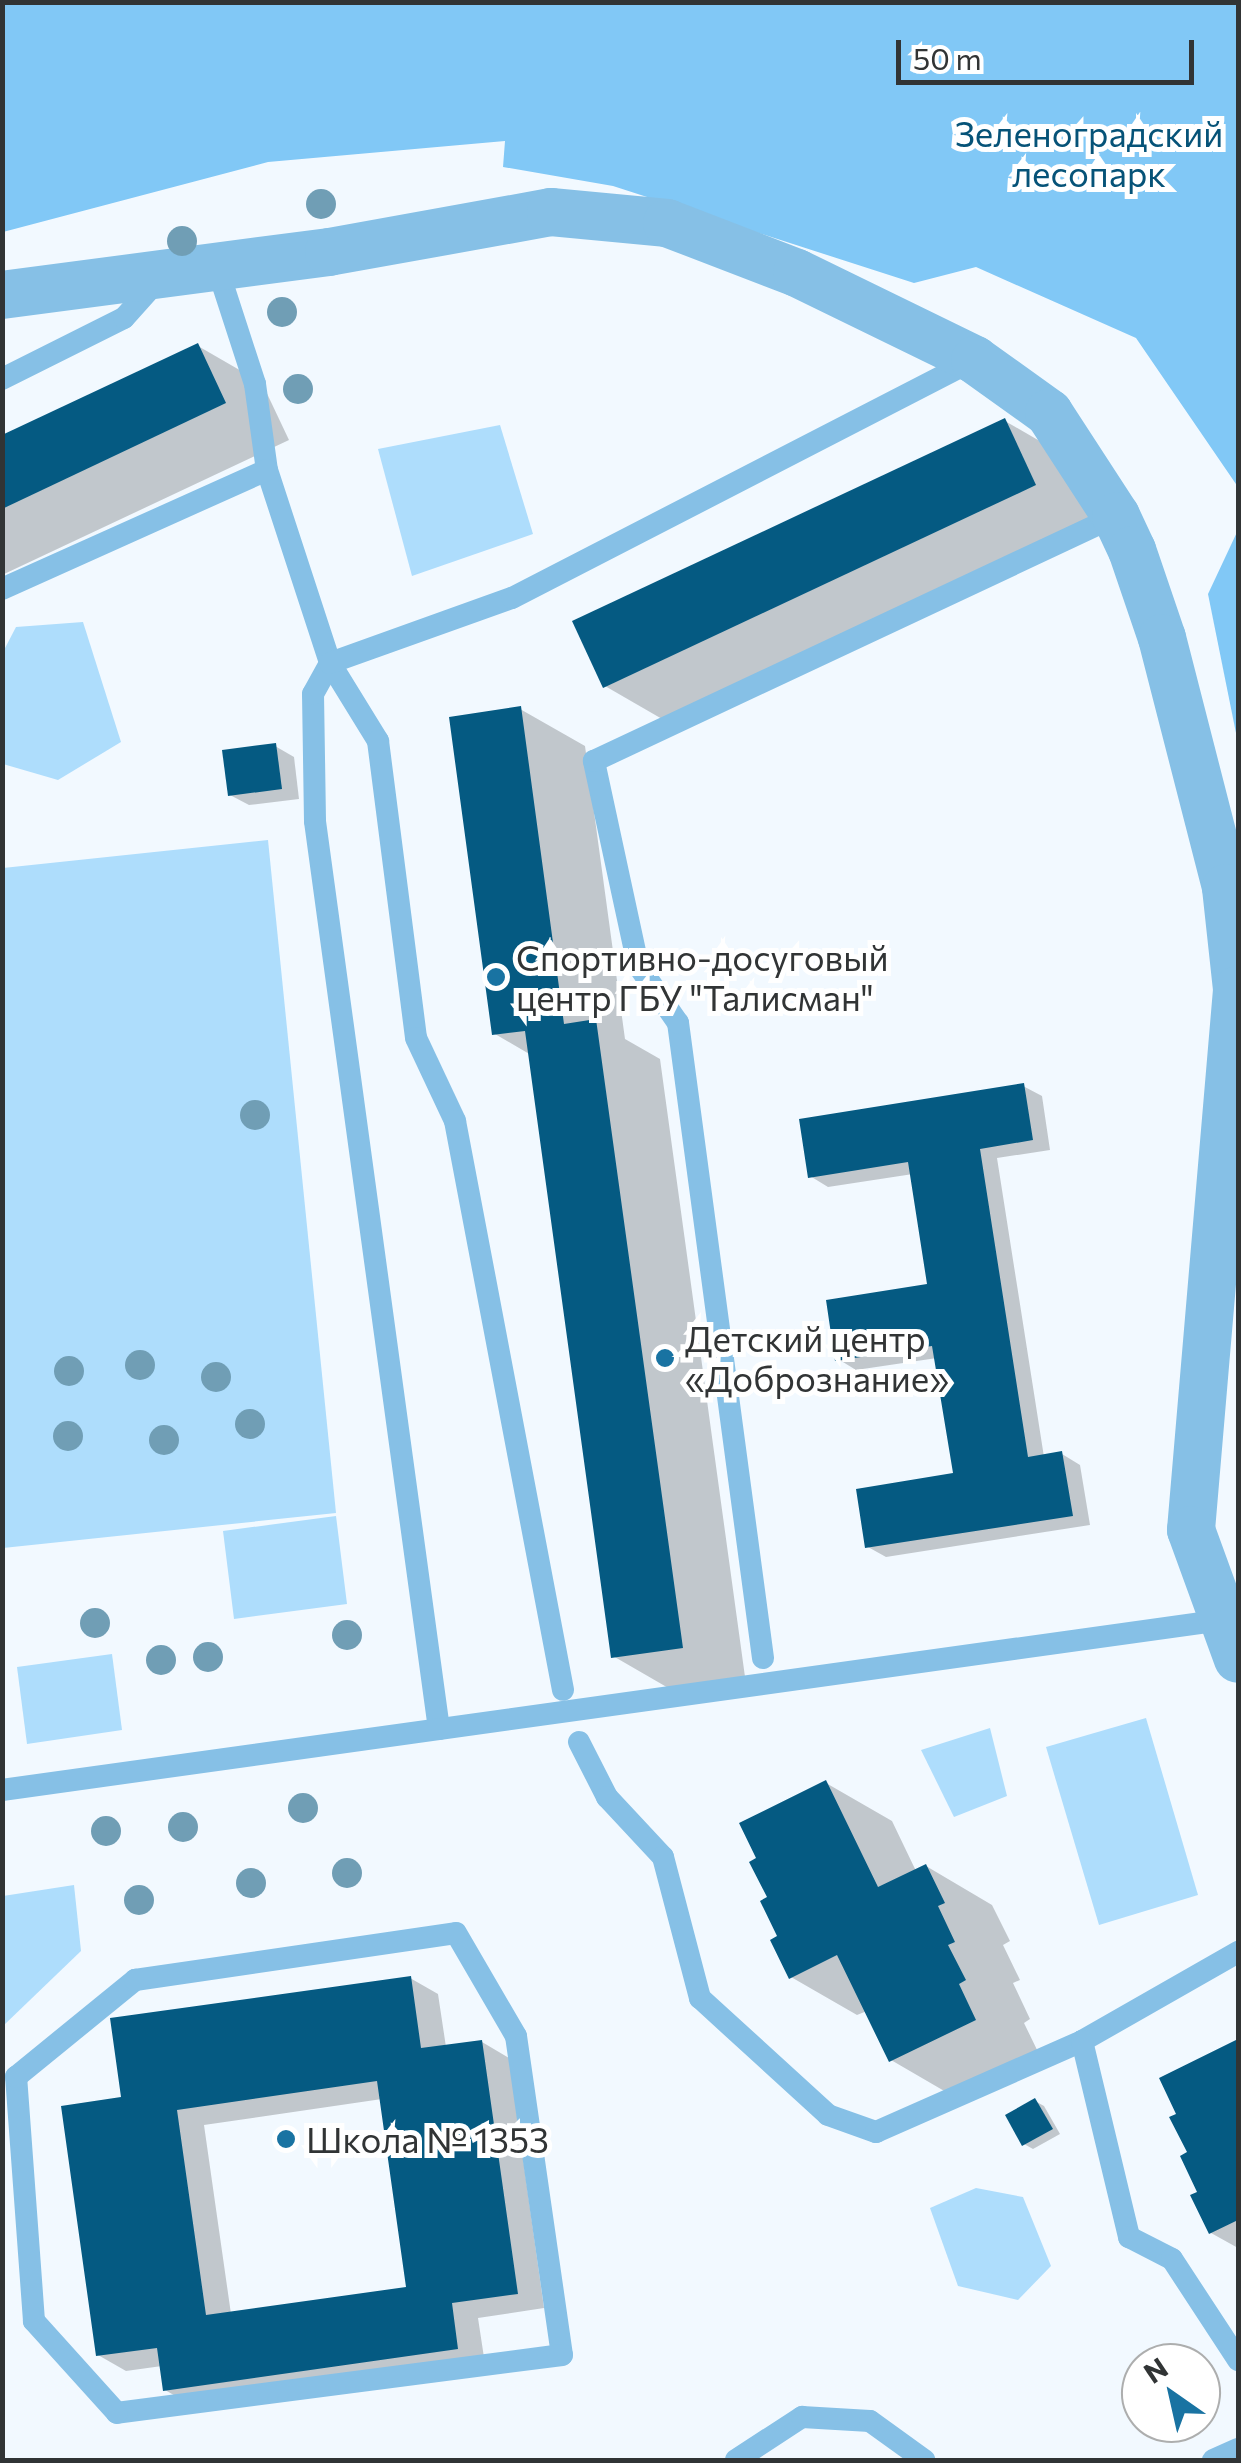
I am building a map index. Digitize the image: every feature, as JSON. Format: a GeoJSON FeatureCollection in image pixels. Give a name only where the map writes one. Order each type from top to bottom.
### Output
{"type":"FeatureCollection","features":[{"type":"Feature","properties":{"kind":"street"},"geometry":{"type":"LineString","coordinates":[[2,294],[329,252],[551,212],[666,223],[797,272],[974,360],[1049,413],[1116,516],[1162,638],[1226,888],[1237,990],[1192,1530],[1231,1640]]}},
{"type":"Feature","properties":{"kind":"lane"},"geometry":{"type":"LineString","coordinates":[[217,267],[255,384],[267,470],[330,664],[378,740],[416,1038],[455,1121],[563,1690]]}},
{"type":"Feature","properties":{"kind":"lane"},"geometry":{"type":"LineString","coordinates":[[2,378],[124,318],[163,274]]}},
{"type":"Feature","properties":{"kind":"lane"},"geometry":{"type":"LineString","coordinates":[[439,1729],[315,821],[313,694],[330,664],[512,598],[974,360]]}},
{"type":"Feature","properties":{"kind":"lane"},"geometry":{"type":"LineString","coordinates":[[2,589],[267,470]]}},
{"type":"Feature","properties":{"kind":"lane"},"geometry":{"type":"LineString","coordinates":[[763,1658],[678,1024],[638,965],[594,761],[1116,516]]}},
{"type":"Feature","properties":{"kind":"lane"},"geometry":{"type":"LineString","coordinates":[[2,1790],[439,1729],[1231,1640]]}},
{"type":"Feature","properties":{"kind":"lane"},"geometry":{"type":"LineString","coordinates":[[579,1742],[607,1798],[663,1857],[700,1998],[828,2116],[876,2132],[1082,2041],[1238,1952]]}},
{"type":"Feature","properties":{"kind":"lane"},"geometry":{"type":"LineString","coordinates":[[456,1933],[516,2036],[562,2355],[117,2413],[34,2321],[9,2082],[136,1980],[456,1933]]}},
{"type":"Feature","properties":{"kind":"lane"},"geometry":{"type":"LineString","coordinates":[[1082,2041],[1129,2236],[1172,2259],[1238,2360]]}},
{"type":"Feature","properties":{"kind":"lane"},"geometry":{"type":"LineString","coordinates":[[736,2460],[802,2417],[870,2421],[924,2460]]}},
{"type":"Feature","properties":{"kind":"lane"},"geometry":{"type":"LineString","coordinates":[[1213,2460],[1238,2449]]}},
{"type":"Feature","properties":{"kind":"shaded area"},"geometry":{"type":"Polygon","coordinates":[[[500,425],[533,534],[412,576],[378,449],[500,425]]]}},
{"type":"Feature","properties":{"kind":"shaded area"},"geometry":{"type":"Polygon","coordinates":[[[83,622],[121,742],[58,780],[3,764],[3,652],[16,627],[83,622]]]}},
{"type":"Feature","properties":{"kind":"shaded area"},"geometry":{"type":"Polygon","coordinates":[[[268,840],[336,1513],[3,1548],[3,868],[268,840]]]}},
{"type":"Feature","properties":{"kind":"shaded area"},"geometry":{"type":"Polygon","coordinates":[[[336,1516],[347,1604],[234,1619],[223,1531],[336,1516]]]}},
{"type":"Feature","properties":{"kind":"shaded area"},"geometry":{"type":"Polygon","coordinates":[[[112,1654],[122,1730],[27,1744],[17,1667],[112,1654]]]}},
{"type":"Feature","properties":{"kind":"shaded area"},"geometry":{"type":"Polygon","coordinates":[[[1146,1718],[1198,1895],[1099,1925],[1046,1747],[1146,1718]]]}},
{"type":"Feature","properties":{"kind":"shaded area"},"geometry":{"type":"Polygon","coordinates":[[[990,1728],[1007,1796],[954,1817],[921,1750],[990,1728]]]}},
{"type":"Feature","properties":{"kind":"shaded area"},"geometry":{"type":"Polygon","coordinates":[[[74,1885],[81,1951],[3,2026],[3,1896],[74,1885]]]}},
{"type":"Feature","properties":{"kind":"shaded area"},"geometry":{"type":"Polygon","coordinates":[[[976,2188],[1023,2197],[1051,2266],[1018,2300],[958,2286],[930,2208],[976,2188]]]}},
{"type":"Feature","properties":{"kind":"green space","name":"Зеленоградский лесопарк"},"geometry":{"type":"Polygon","coordinates":[[[3,3],[1238,3],[1238,487],[1136,338],[976,267],[914,283],[613,186],[503,167],[505,141],[268,162],[3,232],[3,3]]]}},
{"type":"Feature","properties":{"kind":"green space"},"geometry":{"type":"Polygon","coordinates":[[[1238,530],[1238,743],[1208,594],[1238,530]]]}},
{"type":"Feature","properties":{"kind":"building"},"geometry":{"type":"Polygon","coordinates":[[[198,343],[226,403],[2,509],[2,435],[198,343]]]}},
{"type":"Feature","properties":{"kind":"building"},"geometry":{"type":"Polygon","coordinates":[[[1005,418],[1036,485],[603,688],[572,621],[1005,418]]]}},
{"type":"Feature","properties":{"kind":"building"},"geometry":{"type":"Polygon","coordinates":[[[521,706],[564,1024],[596,1019],[683,1648],[611,1658],[525,1031],[492,1035],[449,717],[521,706]]]}},
{"type":"Feature","properties":{"kind":"building"},"geometry":{"type":"Polygon","coordinates":[[[276,743],[282,789],[228,796],[222,750],[276,743]]]}},
{"type":"Feature","properties":{"kind":"building"},"geometry":{"type":"Polygon","coordinates":[[[1024,1083],[1033,1140],[980,1149],[1028,1457],[1062,1451],[1073,1516],[865,1548],[856,1489],[953,1473],[932,1346],[835,1361],[826,1300],[927,1284],[908,1162],[808,1178],[799,1119],[1024,1083]]]}},
{"type":"Feature","properties":{"kind":"building"},"geometry":{"type":"Polygon","coordinates":[[[826,1780],[878,1887],[926,1864],[945,1903],[938,1906],[955,1942],[948,1945],[966,1980],[959,1984],[976,2020],[889,2062],[837,1955],[789,1979],[770,1940],[777,1936],[760,1901],[767,1897],[749,1862],[756,1858],[739,1823],[826,1780]]]}},
{"type":"Feature","properties":{"kind":"building"},"geometry":{"type":"Polygon","coordinates":[[[411,1976],[421,2048],[482,2040],[518,2294],[452,2303],[458,2349],[163,2391],[157,2348],[96,2356],[61,2106],[121,2097],[110,2018],[411,1976]],[[377,2081],[177,2110],[206,2315],[406,2287],[377,2081]]]}},
{"type":"Feature","properties":{"kind":"building"},"geometry":{"type":"Polygon","coordinates":[[[1238,2039],[1238,2220],[1209,2234],[1190,2195],[1197,2192],[1180,2156],[1187,2152],[1169,2117],[1176,2114],[1159,2078],[1238,2039]]]}},
{"type":"Feature","properties":{"kind":"building"},"geometry":{"type":"Polygon","coordinates":[[[1035,2098],[1053,2129],[1022,2146],[1005,2115],[1035,2098]]]}},
{"type":"Feature","properties":{"kind":"place","name":"Спортивно-досуговый центр ГБУ \"Талисман\""},"geometry":{"type":"Point","coordinates":[496,977]}},
{"type":"Feature","properties":{"kind":"place","name":"Детский центр «Добрознание»"},"geometry":{"type":"Point","coordinates":[665,1358]}},
{"type":"Feature","properties":{"kind":"place","name":"Школа № 1353"},"geometry":{"type":"Point","coordinates":[286,2139]}}]}
